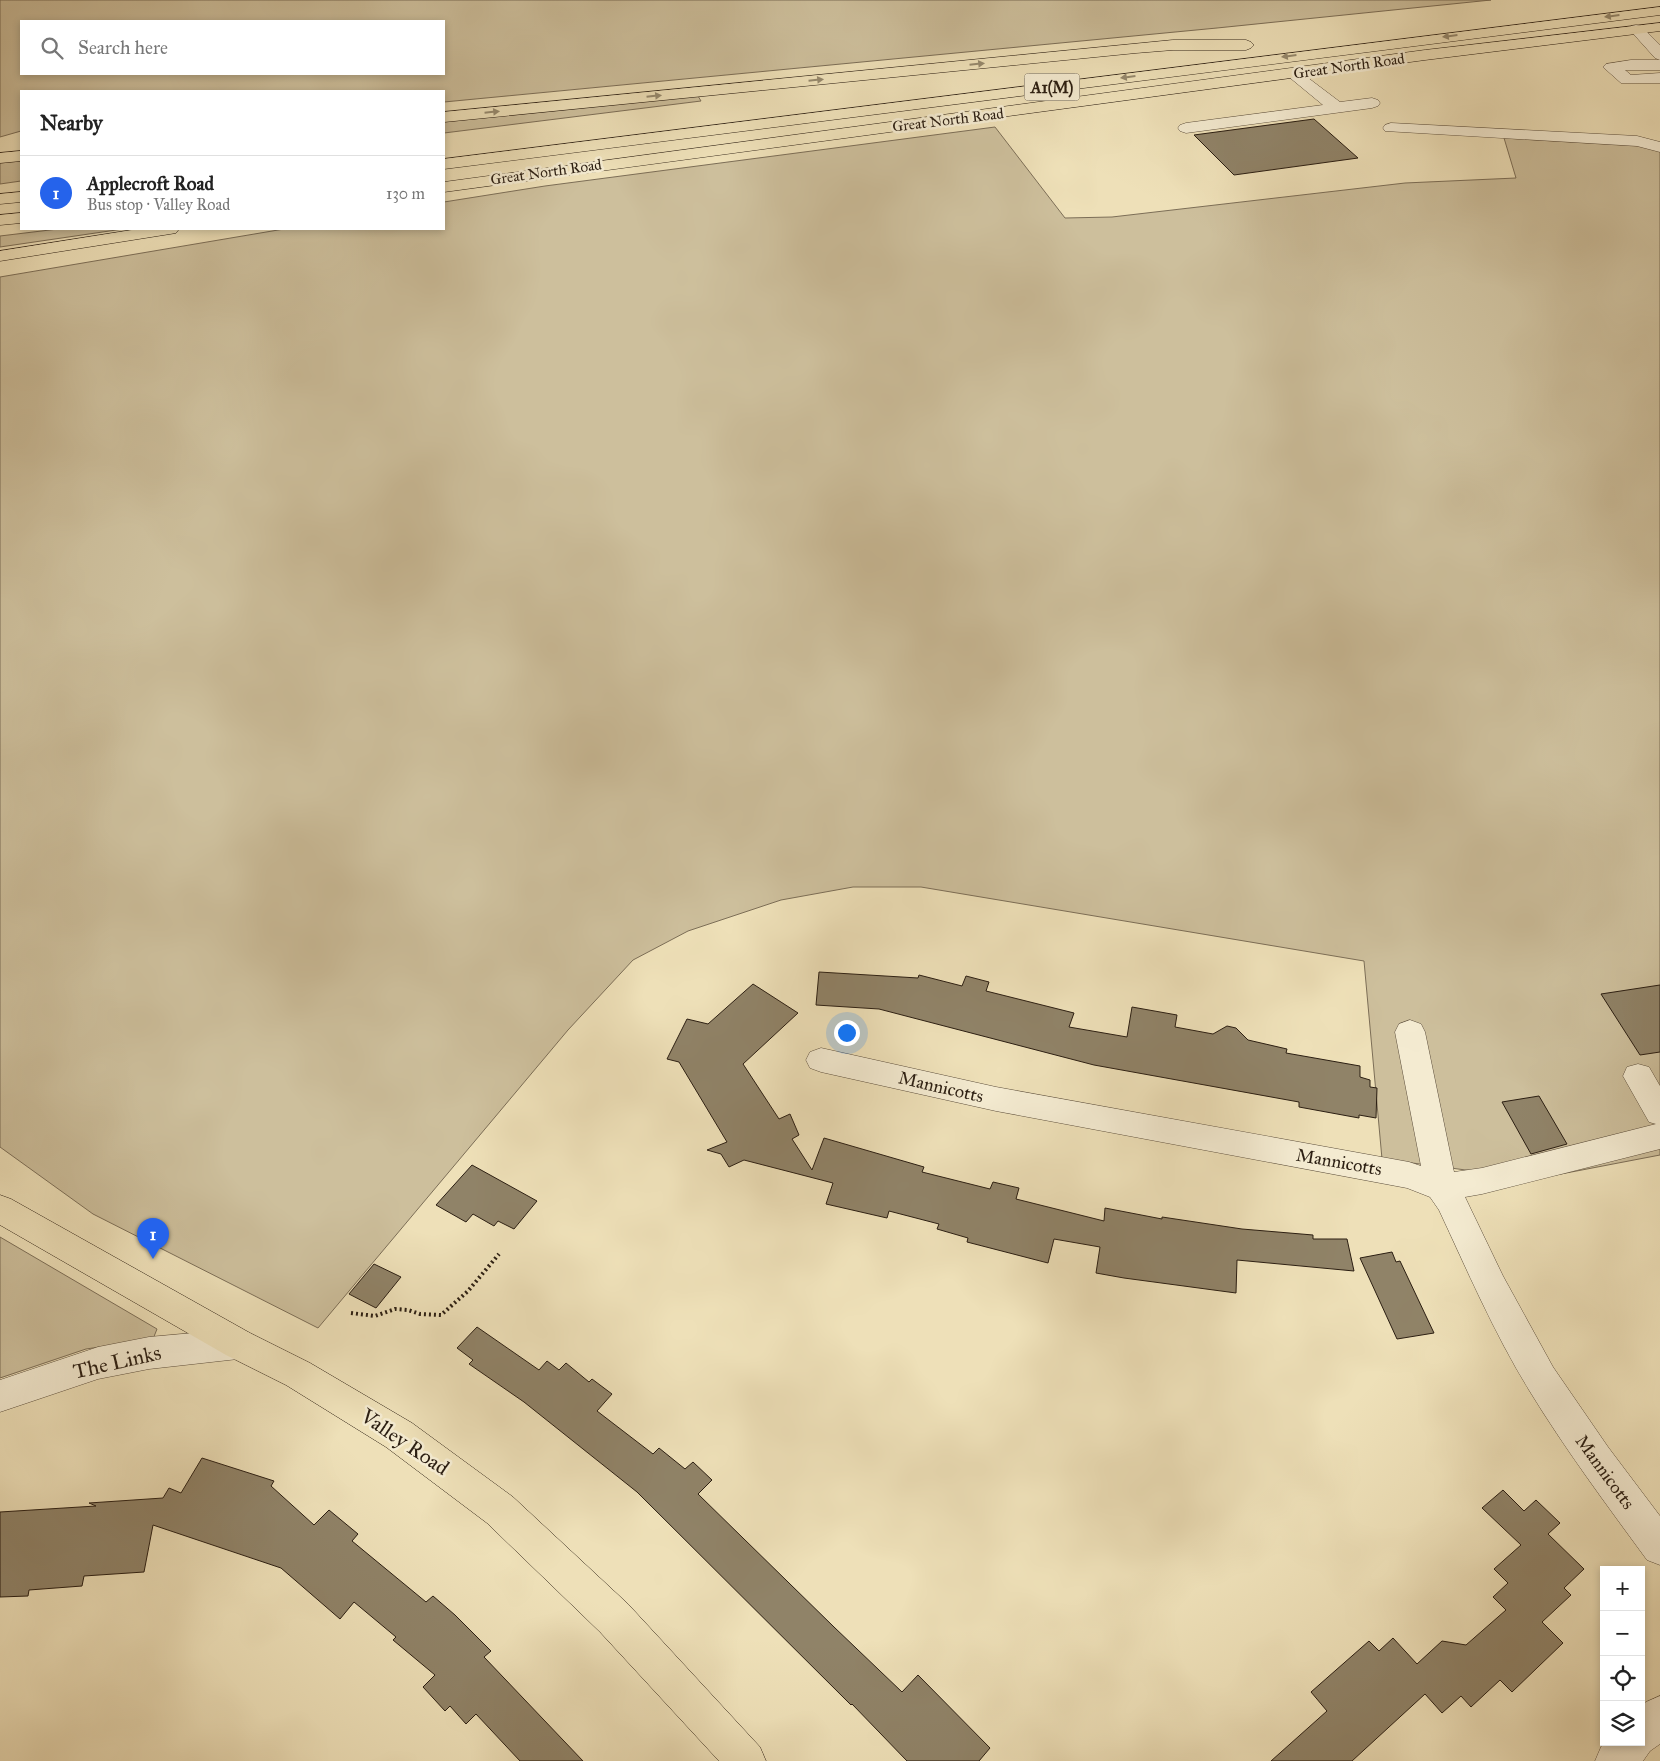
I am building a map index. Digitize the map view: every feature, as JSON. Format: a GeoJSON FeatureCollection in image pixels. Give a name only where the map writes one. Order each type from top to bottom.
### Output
{"type":"FeatureCollection","features":[{"type":"Feature","properties":{"kind":"main road","name":"A1(M)"},"geometry":{"type":"LineString","coordinates":[[445,164],[1660,11]]}},
{"type":"Feature","properties":{"kind":"main road","name":"Great North Road"},"geometry":{"type":"LineString","coordinates":[[445,187],[1426,55],[1647,28]]}},
{"type":"Feature","properties":{"kind":"main road","name":"A1(M)"},"geometry":{"type":"LineString","coordinates":[[933,84],[1265,43]]}},
{"type":"Feature","properties":{"kind":"main road","name":"A1(M)"},"geometry":{"type":"LineString","coordinates":[[445,117],[1136,48],[1173,45],[1246,45]]}},
{"type":"Feature","properties":{"kind":"main road"},"geometry":{"type":"LineString","coordinates":[[0,158],[20,156]]}},
{"type":"Feature","properties":{"kind":"main road"},"geometry":{"type":"LineString","coordinates":[[0,199],[20,197]]}},
{"type":"Feature","properties":{"kind":"main road"},"geometry":{"type":"LineString","coordinates":[[0,220],[20,218]]}},
{"type":"Feature","properties":{"kind":"main road"},"geometry":{"type":"LineString","coordinates":[[0,256],[164,230]]}},
{"type":"Feature","properties":{"kind":"main road","name":"Valley Road"},"geometry":{"type":"LineString","coordinates":[[0,1209],[238,1344],[298,1374],[399,1435],[500,1510],[614,1618],[746,1761]]}},
{"type":"Feature","properties":{"kind":"street"},"geometry":{"type":"LineString","coordinates":[[1647,28],[1660,38]]}},
{"type":"Feature","properties":{"kind":"street"},"geometry":{"type":"LineString","coordinates":[[1647,28],[1660,55]]}},
{"type":"Feature","properties":{"kind":"street"},"geometry":{"type":"LineString","coordinates":[[1660,65],[1611,67],[1627,80],[1660,78]]}},
{"type":"Feature","properties":{"kind":"street"},"geometry":{"type":"LineString","coordinates":[[1294,74],[1338,108]]}},
{"type":"Feature","properties":{"kind":"street"},"geometry":{"type":"LineString","coordinates":[[1186,128],[1372,103]]}},
{"type":"Feature","properties":{"kind":"street"},"geometry":{"type":"LineString","coordinates":[[1391,128],[1637,141],[1660,147]]}},
{"type":"Feature","properties":{"kind":"street"},"geometry":{"type":"LineString","coordinates":[[1410,1032],[1441,1187],[1482,1180],[1660,1136]]}},
{"type":"Feature","properties":{"kind":"street","name":"Mannicotts"},"geometry":{"type":"LineString","coordinates":[[821,1060],[996,1099],[1409,1175],[1441,1187],[1451,1201],[1491,1286],[1541,1378],[1595,1459],[1660,1547]]}},
{"type":"Feature","properties":{"kind":"street"},"geometry":{"type":"LineString","coordinates":[[1638,1076],[1660,1113]]}},
{"type":"Feature","properties":{"kind":"street","name":"The Links"},"geometry":{"type":"LineString","coordinates":[[0,1396],[98,1363],[149,1352],[238,1344]]}},
{"type":"Feature","properties":{"kind":"street"},"geometry":{"type":"LineString","coordinates":[[1645,1730],[1660,1716]]}},
{"type":"Feature","properties":{"kind":"street"},"geometry":{"type":"LineString","coordinates":[[1615,1761],[1629,1746]]}},
{"type":"Feature","properties":{"kind":"path"},"geometry":{"type":"LineString","coordinates":[[351,1313],[375,1316],[395,1309],[420,1314],[441,1315],[468,1291],[499,1254]]}},
{"type":"Feature","properties":{"kind":"shaded area"},"geometry":{"type":"Polygon","coordinates":[[[0,0],[1491,0],[445,102],[445,90],[20,90],[20,131],[0,137],[0,0]]]}},
{"type":"Feature","properties":{"kind":"shaded area"},"geometry":{"type":"Polygon","coordinates":[[[698,96],[701,101],[445,133],[445,122],[698,96]]]}},
{"type":"Feature","properties":{"kind":"shaded area"},"geometry":{"type":"Polygon","coordinates":[[[995,127],[1065,218],[1112,217],[1405,183],[1516,178],[1504,138],[1660,147],[1660,1155],[1488,1188],[1481,1172],[1382,1159],[1364,961],[921,887],[853,887],[781,900],[688,931],[633,960],[568,1030],[318,1328],[93,1214],[0,1147],[0,277],[278,230],[445,230],[445,202],[545,186],[995,127]]]}},
{"type":"Feature","properties":{"kind":"shaded area"},"geometry":{"type":"Polygon","coordinates":[[[20,161],[20,181],[0,184],[0,163],[20,161]]]}},
{"type":"Feature","properties":{"kind":"shaded area"},"geometry":{"type":"Polygon","coordinates":[[[50,230],[116,230],[0,247],[0,236],[50,230]]]}},
{"type":"Feature","properties":{"kind":"shaded area"},"geometry":{"type":"Polygon","coordinates":[[[0,1237],[157,1329],[153,1339],[86,1349],[0,1378],[0,1237]]]}},
{"type":"Feature","properties":{"kind":"building"},"geometry":{"type":"Polygon","coordinates":[[[1314,119],[1358,158],[1234,175],[1194,135],[1314,119]]]}},
{"type":"Feature","properties":{"kind":"building"},"geometry":{"type":"Polygon","coordinates":[[[819,972],[918,978],[919,975],[962,986],[966,976],[989,982],[986,991],[1074,1013],[1069,1027],[1127,1037],[1132,1007],[1177,1015],[1175,1027],[1213,1034],[1227,1026],[1236,1028],[1248,1040],[1287,1049],[1286,1053],[1360,1066],[1360,1077],[1370,1080],[1370,1087],[1377,1088],[1376,1118],[1359,1115],[1359,1118],[1299,1107],[1299,1102],[1094,1065],[879,1009],[816,1005],[819,972]]]}},
{"type":"Feature","properties":{"kind":"building"},"geometry":{"type":"Polygon","coordinates":[[[753,984],[798,1013],[743,1064],[779,1119],[790,1114],[799,1135],[792,1139],[812,1170],[824,1138],[924,1167],[922,1172],[990,1189],[993,1182],[1019,1188],[1016,1199],[1104,1221],[1105,1208],[1162,1219],[1162,1217],[1242,1229],[1313,1235],[1313,1239],[1347,1239],[1354,1271],[1237,1260],[1236,1293],[1124,1278],[1096,1273],[1100,1247],[1054,1239],[1048,1263],[967,1242],[968,1238],[937,1229],[939,1224],[889,1211],[887,1218],[826,1204],[833,1183],[744,1160],[729,1167],[721,1154],[707,1150],[727,1142],[679,1062],[667,1059],[687,1019],[708,1024],[753,984]]]}},
{"type":"Feature","properties":{"kind":"building"},"geometry":{"type":"Polygon","coordinates":[[[1660,985],[1660,1052],[1640,1055],[1601,994],[1660,985]]]}},
{"type":"Feature","properties":{"kind":"building"},"geometry":{"type":"Polygon","coordinates":[[[1539,1096],[1567,1144],[1531,1154],[1502,1102],[1539,1096]]]}},
{"type":"Feature","properties":{"kind":"building"},"geometry":{"type":"Polygon","coordinates":[[[472,1165],[537,1201],[514,1229],[498,1221],[494,1226],[473,1214],[466,1222],[436,1205],[472,1165]]]}},
{"type":"Feature","properties":{"kind":"building"},"geometry":{"type":"Polygon","coordinates":[[[1392,1252],[1396,1262],[1400,1261],[1434,1333],[1397,1339],[1360,1258],[1392,1252]]]}},
{"type":"Feature","properties":{"kind":"building"},"geometry":{"type":"Polygon","coordinates":[[[374,1264],[401,1277],[376,1308],[349,1294],[374,1264]]]}},
{"type":"Feature","properties":{"kind":"building"},"geometry":{"type":"Polygon","coordinates":[[[477,1327],[539,1370],[547,1361],[559,1370],[566,1363],[589,1382],[592,1379],[612,1394],[597,1411],[653,1454],[659,1448],[685,1469],[693,1462],[712,1480],[698,1494],[834,1627],[902,1692],[918,1675],[990,1748],[979,1761],[907,1761],[852,1704],[637,1492],[524,1402],[469,1364],[473,1360],[457,1348],[477,1327]]]}},
{"type":"Feature","properties":{"kind":"building"},"geometry":{"type":"Polygon","coordinates":[[[202,1458],[274,1481],[271,1486],[314,1525],[329,1510],[358,1534],[352,1541],[426,1602],[433,1596],[455,1615],[491,1651],[484,1657],[583,1761],[520,1761],[476,1714],[466,1724],[450,1706],[445,1711],[423,1687],[435,1675],[393,1640],[396,1637],[354,1602],[340,1619],[281,1568],[153,1525],[144,1572],[84,1576],[82,1586],[29,1590],[28,1596],[0,1597],[0,1512],[96,1506],[89,1503],[163,1498],[169,1488],[181,1493],[202,1458]]]}},
{"type":"Feature","properties":{"kind":"building"},"geometry":{"type":"Polygon","coordinates":[[[1503,1490],[1524,1511],[1536,1500],[1560,1523],[1548,1534],[1584,1569],[1564,1588],[1571,1595],[1542,1622],[1563,1643],[1512,1692],[1500,1680],[1471,1707],[1461,1696],[1442,1713],[1425,1694],[1352,1761],[1271,1761],[1327,1711],[1311,1692],[1369,1641],[1379,1651],[1393,1638],[1417,1664],[1442,1641],[1466,1645],[1506,1610],[1493,1597],[1508,1583],[1494,1569],[1521,1545],[1482,1508],[1503,1490]]]}},
{"type":"Feature","properties":{"kind":"place","name":"Applecroft Road"},"geometry":{"type":"Point","coordinates":[153,1259]}}]}
